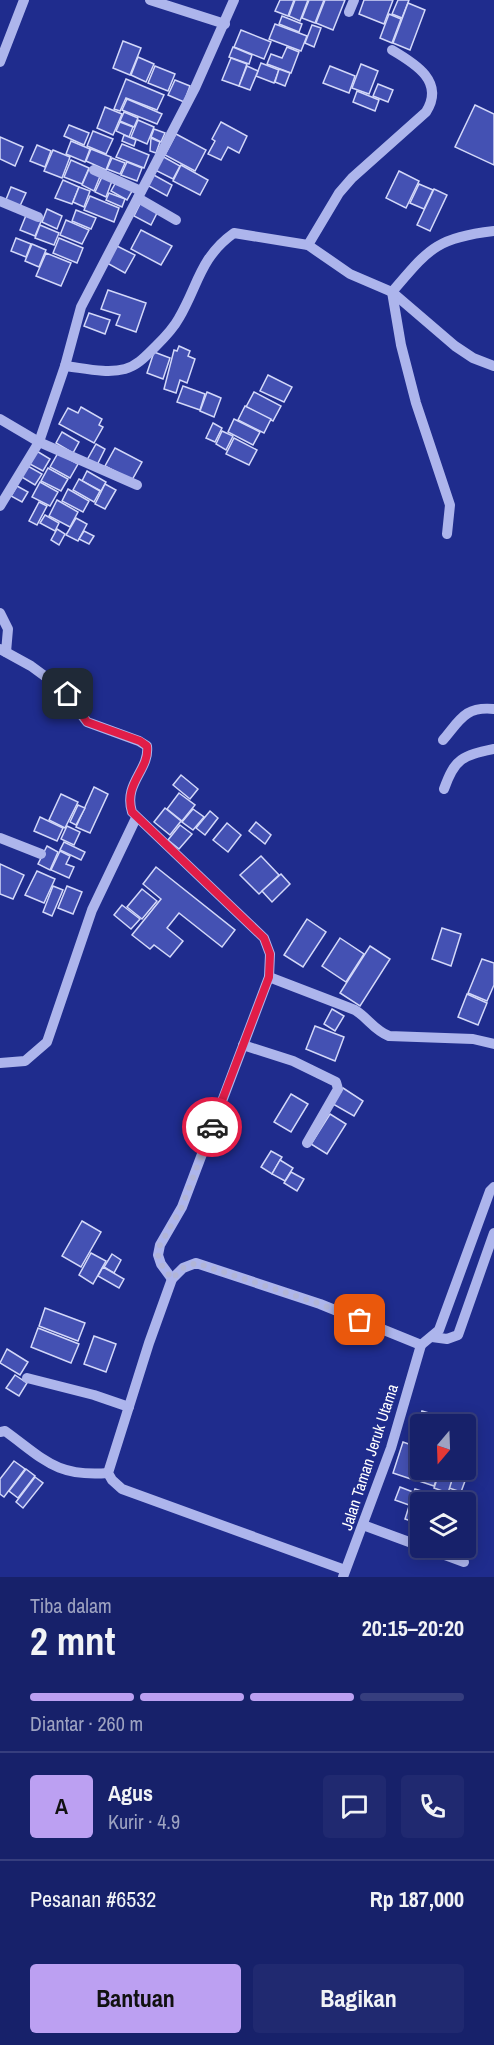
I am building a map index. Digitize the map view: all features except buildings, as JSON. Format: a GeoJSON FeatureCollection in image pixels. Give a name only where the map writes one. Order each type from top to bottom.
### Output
{"type":"FeatureCollection","features":[{"type":"Feature","properties":{"kind":"street"},"geometry":{"type":"LineString","coordinates":[[0,62],[24,0]]}},
{"type":"Feature","properties":{"kind":"street"},"geometry":{"type":"LineString","coordinates":[[150,0],[225,24]]}},
{"type":"Feature","properties":{"kind":"street"},"geometry":{"type":"LineString","coordinates":[[0,506],[39,442],[65,366],[81,307],[195,88],[234,0]]}},
{"type":"Feature","properties":{"kind":"street"},"geometry":{"type":"LineString","coordinates":[[308,245],[339,194],[352,178],[426,112],[432,102],[433,87],[429,80],[408,59],[392,50]]}},
{"type":"Feature","properties":{"kind":"street"},"geometry":{"type":"LineString","coordinates":[[94,170],[140,195],[176,219]]}},
{"type":"Feature","properties":{"kind":"street"},"geometry":{"type":"LineString","coordinates":[[0,201],[38,217]]}},
{"type":"Feature","properties":{"kind":"street"},"geometry":{"type":"LineString","coordinates":[[392,292],[428,251],[443,241],[494,231]]}},
{"type":"Feature","properties":{"kind":"street"},"geometry":{"type":"LineString","coordinates":[[65,366],[116,370],[126,369],[138,363],[170,332],[180,317],[198,275],[224,240],[234,233],[308,245],[350,274],[392,292],[455,346],[473,358],[494,366]]}},
{"type":"Feature","properties":{"kind":"street"},"geometry":{"type":"LineString","coordinates":[[392,292],[401,345],[416,403],[450,506],[447,534]]}},
{"type":"Feature","properties":{"kind":"street"},"geometry":{"type":"LineString","coordinates":[[0,419],[39,442],[136,485]]}},
{"type":"Feature","properties":{"kind":"street"},"geometry":{"type":"LineString","coordinates":[[0,613],[8,629],[3,651],[61,688],[87,722],[140,741],[147,746],[145,759],[129,795],[136,818],[264,938],[270,954],[269,977],[182,1207],[160,1245],[158,1255],[161,1264],[172,1279]]}},
{"type":"Feature","properties":{"kind":"street"},"geometry":{"type":"LineString","coordinates":[[442,740],[468,711],[475,708],[494,709]]}},
{"type":"Feature","properties":{"kind":"street"},"geometry":{"type":"LineString","coordinates":[[444,789],[450,770],[459,760],[468,755],[494,749]]}},
{"type":"Feature","properties":{"kind":"street"},"geometry":{"type":"LineString","coordinates":[[0,1063],[25,1061],[47,1042],[92,910],[136,818]]}},
{"type":"Feature","properties":{"kind":"street"},"geometry":{"type":"LineString","coordinates":[[0,838],[41,854]]}},
{"type":"Feature","properties":{"kind":"street"},"geometry":{"type":"LineString","coordinates":[[269,977],[355,1010],[364,1015],[377,1031],[389,1036],[473,1039],[494,1044]]}},
{"type":"Feature","properties":{"kind":"street"},"geometry":{"type":"LineString","coordinates":[[243,1045],[293,1061],[336,1082],[338,1089],[307,1143]]}},
{"type":"Feature","properties":{"kind":"street"},"geometry":{"type":"LineString","coordinates":[[344,1573],[122,1488],[112,1480],[108,1473],[172,1279],[183,1268],[196,1263],[320,1304],[421,1345],[439,1330],[490,1191],[494,1186]]}},
{"type":"Feature","properties":{"kind":"street"},"geometry":{"type":"LineString","coordinates":[[432,1337],[447,1339],[458,1335],[494,1233]]}},
{"type":"Feature","properties":{"kind":"street","name":"Jalan Taman Jeruk Utama"},"geometry":{"type":"LineString","coordinates":[[344,1573],[391,1448],[421,1345]]}},
{"type":"Feature","properties":{"kind":"street"},"geometry":{"type":"LineString","coordinates":[[27,1378],[94,1395],[129,1407]]}},
{"type":"Feature","properties":{"kind":"street"},"geometry":{"type":"LineString","coordinates":[[0,1432],[5,1431],[58,1469],[74,1474],[108,1473]]}},
{"type":"Feature","properties":{"kind":"street"},"geometry":{"type":"LineString","coordinates":[[363,1525],[410,1542]]}},
{"type":"Feature","properties":{"kind":"street"},"geometry":{"type":"LineString","coordinates":[[453,1558],[464,1562]]}},
{"type":"Feature","properties":{"kind":"way so far"},"geometry":{"type":"LineString","coordinates":[[212,1127],[182,1207],[160,1245],[158,1255],[161,1264],[172,1279],[183,1268],[196,1263],[320,1304],[360,1320]]}},
{"type":"Feature","properties":{"kind":"route"},"geometry":{"type":"LineString","coordinates":[[68,694],[87,722],[140,741],[147,746],[145,759],[129,795],[132,812],[264,938],[270,954],[269,977],[212,1127]]}}]}
